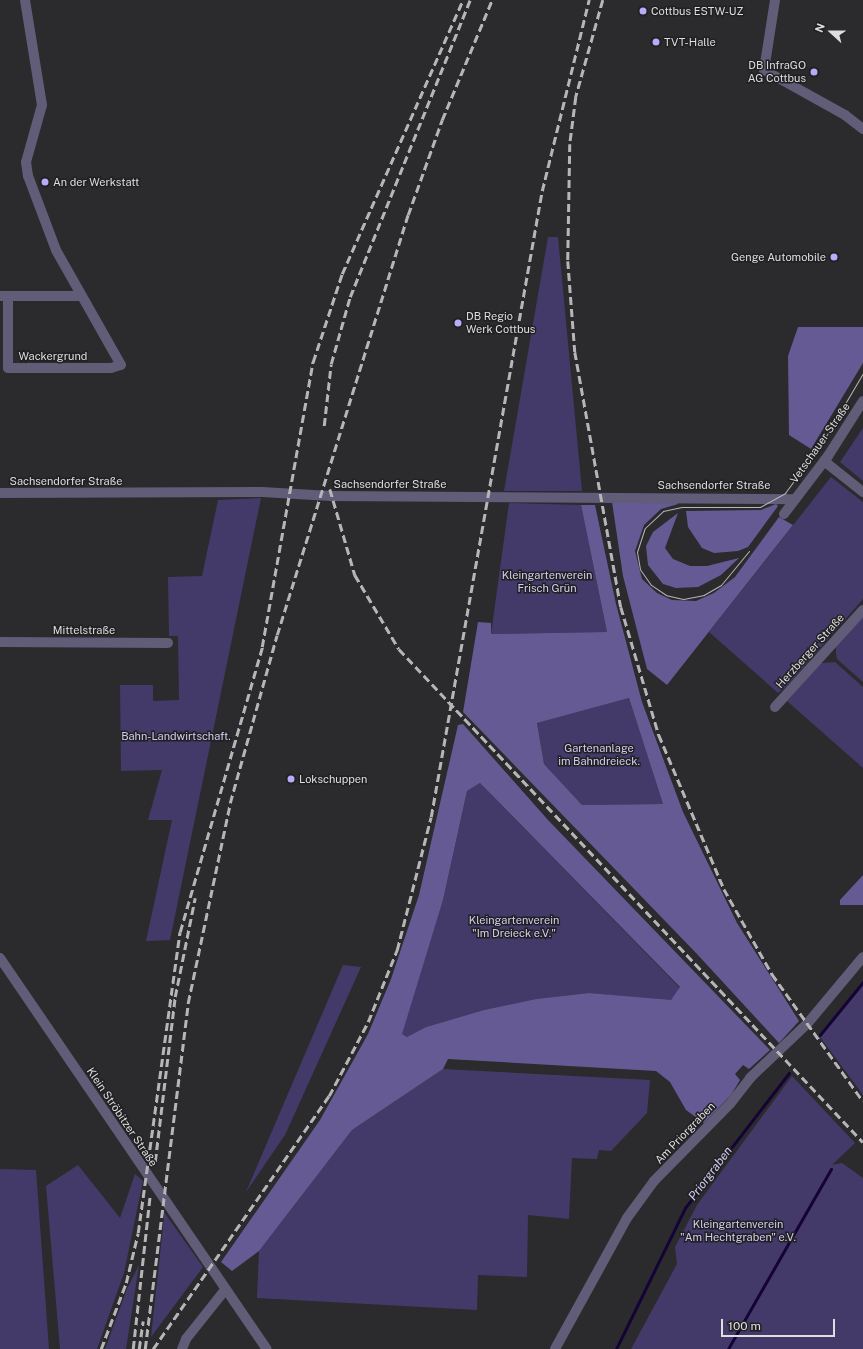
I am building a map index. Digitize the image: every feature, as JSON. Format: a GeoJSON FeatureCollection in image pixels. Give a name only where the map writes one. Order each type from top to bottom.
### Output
{"type":"FeatureCollection","features":[{"type":"Feature","properties":{"kind":"street"},"geometry":{"type":"LineString","coordinates":[[25,0],[42,106],[26,162],[28,176],[56,250],[79,296]]}},
{"type":"Feature","properties":{"kind":"street"},"geometry":{"type":"LineString","coordinates":[[775,0],[764,70],[846,115],[863,129]]}},
{"type":"Feature","properties":{"kind":"street","name":"Wackergrund"},"geometry":{"type":"LineString","coordinates":[[4,296],[79,296],[121,365],[110,368],[8,368],[4,296]]}},
{"type":"Feature","properties":{"kind":"street","name":"Vetschauer Straße"},"geometry":{"type":"LineString","coordinates":[[784,514],[824,461],[863,401]]}},
{"type":"Feature","properties":{"kind":"street"},"geometry":{"type":"LineString","coordinates":[[824,461],[863,492]]}},
{"type":"Feature","properties":{"kind":"street","name":"Sachsendorfer Straße"},"geometry":{"type":"LineString","coordinates":[[0,493],[780,497]]}},
{"type":"Feature","properties":{"kind":"street","name":"Vetschauer Straße"},"geometry":{"type":"LineString","coordinates":[[780,497],[795,499]]}},
{"type":"Feature","properties":{"kind":"street","name":"Herzberger Straße"},"geometry":{"type":"LineString","coordinates":[[775,707],[863,610]]}},
{"type":"Feature","properties":{"kind":"street","name":"Mittelstraße"},"geometry":{"type":"LineString","coordinates":[[0,642],[168,642]]}},
{"type":"Feature","properties":{"kind":"street","name":"Am Priorgraben"},"geometry":{"type":"LineString","coordinates":[[555,1349],[627,1218],[654,1182],[730,1104],[750,1078],[807,1024],[863,957]]}},
{"type":"Feature","properties":{"kind":"street","name":"Klein Ströbitzer Straße"},"geometry":{"type":"LineString","coordinates":[[0,958],[225,1290],[267,1349]]}},
{"type":"Feature","properties":{"kind":"street"},"geometry":{"type":"LineString","coordinates":[[182,1349],[193,1329],[225,1290]]}},
{"type":"Feature","properties":{"kind":"green space"},"geometry":{"type":"Polygon","coordinates":[[[548,237],[558,237],[582,491],[504,491],[548,237]]]}},
{"type":"Feature","properties":{"kind":"green space"},"geometry":{"type":"Polygon","coordinates":[[[863,428],[863,481],[840,462],[863,428]]]}},
{"type":"Feature","properties":{"kind":"green space"},"geometry":{"type":"Polygon","coordinates":[[[831,477],[863,502],[863,599],[787,686],[778,693],[709,632],[831,477]]]}},
{"type":"Feature","properties":{"kind":"green space","name":"Bahn-Landwirtschaft."},"geometry":{"type":"Polygon","coordinates":[[[261,498],[170,940],[146,941],[172,820],[148,820],[162,770],[121,771],[120,685],[153,685],[153,701],[179,700],[178,636],[169,636],[168,577],[202,576],[218,500],[261,498]]]}},
{"type":"Feature","properties":{"kind":"green space","name":"Kleingartenverein Frisch Grün"},"geometry":{"type":"Polygon","coordinates":[[[509,503],[581,505],[607,632],[491,634],[509,503]]]}},
{"type":"Feature","properties":{"kind":"green space"},"geometry":{"type":"Polygon","coordinates":[[[863,615],[863,682],[837,659],[836,646],[863,615]]]}},
{"type":"Feature","properties":{"kind":"green space"},"geometry":{"type":"Polygon","coordinates":[[[835,662],[863,687],[863,768],[787,701],[821,663],[835,662]]]}},
{"type":"Feature","properties":{"kind":"green space","name":"Gartenanlage im Bahndreieck."},"geometry":{"type":"Polygon","coordinates":[[[629,698],[663,804],[582,805],[544,764],[537,723],[629,698]]]}},
{"type":"Feature","properties":{"kind":"green space","name":"Kleingartenverein \"Im Dreieck e.V.\""},"geometry":{"type":"Polygon","coordinates":[[[480,783],[680,988],[671,1001],[589,993],[536,999],[484,1010],[426,1027],[407,1037],[401,1034],[443,900],[467,791],[480,783]]]}},
{"type":"Feature","properties":{"kind":"green space"},"geometry":{"type":"Polygon","coordinates":[[[343,965],[361,967],[285,1135],[246,1192],[343,965]]]}},
{"type":"Feature","properties":{"kind":"green space"},"geometry":{"type":"Polygon","coordinates":[[[863,984],[863,1095],[820,1037],[863,984]]]}},
{"type":"Feature","properties":{"kind":"green space"},"geometry":{"type":"Polygon","coordinates":[[[443,1069],[650,1080],[647,1113],[611,1151],[599,1150],[597,1159],[572,1158],[569,1219],[528,1215],[527,1277],[478,1275],[477,1310],[257,1298],[259,1251],[352,1130],[443,1069]]]}},
{"type":"Feature","properties":{"kind":"green space","name":"Kleingartenverein \"Am Hechtgraben\" e.V."},"geometry":{"type":"Polygon","coordinates":[[[792,1076],[855,1143],[832,1165],[842,1163],[863,1178],[863,1349],[631,1349],[677,1264],[675,1247],[697,1205],[792,1076]]]}},
{"type":"Feature","properties":{"kind":"green space"},"geometry":{"type":"Polygon","coordinates":[[[78,1165],[120,1218],[135,1174],[143,1181],[124,1273],[97,1349],[60,1349],[46,1186],[78,1165]]]}},
{"type":"Feature","properties":{"kind":"green space"},"geometry":{"type":"Polygon","coordinates":[[[0,1169],[36,1170],[49,1349],[0,1349],[0,1169]]]}},
{"type":"Feature","properties":{"kind":"green space"},"geometry":{"type":"Polygon","coordinates":[[[164,1212],[203,1267],[151,1337],[164,1218],[164,1212]]]}},
{"type":"Feature","properties":{"kind":"green space"},"geometry":{"type":"Polygon","coordinates":[[[139,1265],[126,1349],[105,1349],[127,1289],[139,1265]]]}},
{"type":"Feature","properties":{"kind":"shaded area"},"geometry":{"type":"Polygon","coordinates":[[[798,327],[863,327],[863,363],[811,449],[789,435],[788,356],[798,327]]]}},
{"type":"Feature","properties":{"kind":"shaded area"},"geometry":{"type":"Polygon","coordinates":[[[676,501],[678,504],[661,509],[644,525],[635,551],[642,579],[657,593],[672,600],[696,601],[714,593],[735,577],[779,517],[793,525],[667,685],[647,669],[623,576],[612,502],[676,501]]]}},
{"type":"Feature","properties":{"kind":"shaded area"},"geometry":{"type":"Polygon","coordinates":[[[776,504],[778,506],[748,547],[738,551],[714,553],[702,548],[688,527],[686,511],[761,510],[776,504]]]}},
{"type":"Feature","properties":{"kind":"shaded area"},"geometry":{"type":"Polygon","coordinates":[[[581,505],[595,505],[616,604],[642,702],[683,812],[737,923],[799,1021],[779,1043],[697,954],[463,712],[478,622],[491,623],[491,634],[607,632],[581,505]],[[629,698],[537,723],[544,764],[582,805],[663,804],[629,698]]]}},
{"type":"Feature","properties":{"kind":"shaded area"},"geometry":{"type":"Polygon","coordinates":[[[678,513],[665,548],[673,559],[690,566],[707,566],[739,558],[721,575],[698,587],[676,588],[663,584],[648,565],[646,546],[653,532],[678,513]]]}},
{"type":"Feature","properties":{"kind":"shaded area"},"geometry":{"type":"Polygon","coordinates":[[[463,724],[548,820],[770,1050],[749,1069],[743,1065],[735,1074],[740,1080],[731,1095],[704,1123],[686,1110],[670,1082],[656,1071],[448,1059],[443,1069],[352,1130],[259,1251],[232,1271],[221,1262],[320,1120],[368,1034],[391,979],[419,895],[458,725],[463,724]],[[480,783],[467,791],[443,900],[402,1034],[407,1037],[426,1027],[484,1010],[536,999],[589,993],[671,1000],[680,987],[480,783]]]}},
{"type":"Feature","properties":{"kind":"shaded area"},"geometry":{"type":"Polygon","coordinates":[[[863,875],[863,905],[840,905],[840,900],[863,875]]]}},
{"type":"Feature","properties":{"kind":"waterway","name":"Priorgraben"},"geometry":{"type":"LineString","coordinates":[[820,1035],[863,982]]}},
{"type":"Feature","properties":{"kind":"waterway","name":"Priorgraben"},"geometry":{"type":"LineString","coordinates":[[616,1349],[685,1208],[789,1073]]}},
{"type":"Feature","properties":{"kind":"waterway"},"geometry":{"type":"LineString","coordinates":[[728,1349],[831,1169]]}},
{"type":"Feature","properties":{"kind":"tram line"},"geometry":{"type":"LineString","coordinates":[[749,551],[721,585],[704,595],[683,599],[666,595],[651,585],[640,569],[637,552],[645,528],[663,511],[682,507],[760,507],[785,493],[823,441],[863,373]]}},
{"type":"Feature","properties":{"kind":"railway"},"geometry":{"type":"LineString","coordinates":[[101,1349],[126,1283],[138,1233],[180,932],[262,647],[313,362],[342,274],[463,0]]}},
{"type":"Feature","properties":{"kind":"railway"},"geometry":{"type":"LineString","coordinates":[[324,426],[331,364],[350,297],[470,0]]}},
{"type":"Feature","properties":{"kind":"railway"},"geometry":{"type":"LineString","coordinates":[[145,1349],[188,1003],[230,803],[277,635],[408,215],[442,120],[492,0]]}},
{"type":"Feature","properties":{"kind":"railway"},"geometry":{"type":"LineString","coordinates":[[153,1349],[329,1096],[368,1022],[397,950],[431,817],[542,191],[589,0]]}},
{"type":"Feature","properties":{"kind":"railway"},"geometry":{"type":"LineString","coordinates":[[603,0],[576,97],[570,144],[568,261],[575,352],[621,607],[659,735],[724,889],[772,974],[863,1101]]}},
{"type":"Feature","properties":{"kind":"railway"},"geometry":{"type":"LineString","coordinates":[[330,489],[355,575],[399,649],[863,1142]]}},
{"type":"Feature","properties":{"kind":"railway"},"geometry":{"type":"LineString","coordinates":[[155,1162],[175,997],[195,898]]}},
{"type":"Feature","properties":{"kind":"railway"},"geometry":{"type":"LineString","coordinates":[[133,1349],[150,1196]]}},
{"type":"Feature","properties":{"kind":"railway"},"geometry":{"type":"LineString","coordinates":[[139,1349],[143,1321]]}},
{"type":"Feature","properties":{"kind":"place","name":"Cottbus ESTW-UZ"},"geometry":{"type":"Point","coordinates":[643,11]}},
{"type":"Feature","properties":{"kind":"place","name":"TVT-Halle"},"geometry":{"type":"Point","coordinates":[656,42]}},
{"type":"Feature","properties":{"kind":"place","name":"DB InfraGO AG Cottbus"},"geometry":{"type":"Point","coordinates":[814,72]}},
{"type":"Feature","properties":{"kind":"place","name":"An der Werkstatt"},"geometry":{"type":"Point","coordinates":[45,182]}},
{"type":"Feature","properties":{"kind":"place","name":"Genge Automobile"},"geometry":{"type":"Point","coordinates":[834,257]}},
{"type":"Feature","properties":{"kind":"place","name":"DB Regio Werk Cottbus"},"geometry":{"type":"Point","coordinates":[458,323]}},
{"type":"Feature","properties":{"kind":"place","name":"Lokschuppen"},"geometry":{"type":"Point","coordinates":[291,779]}}]}
